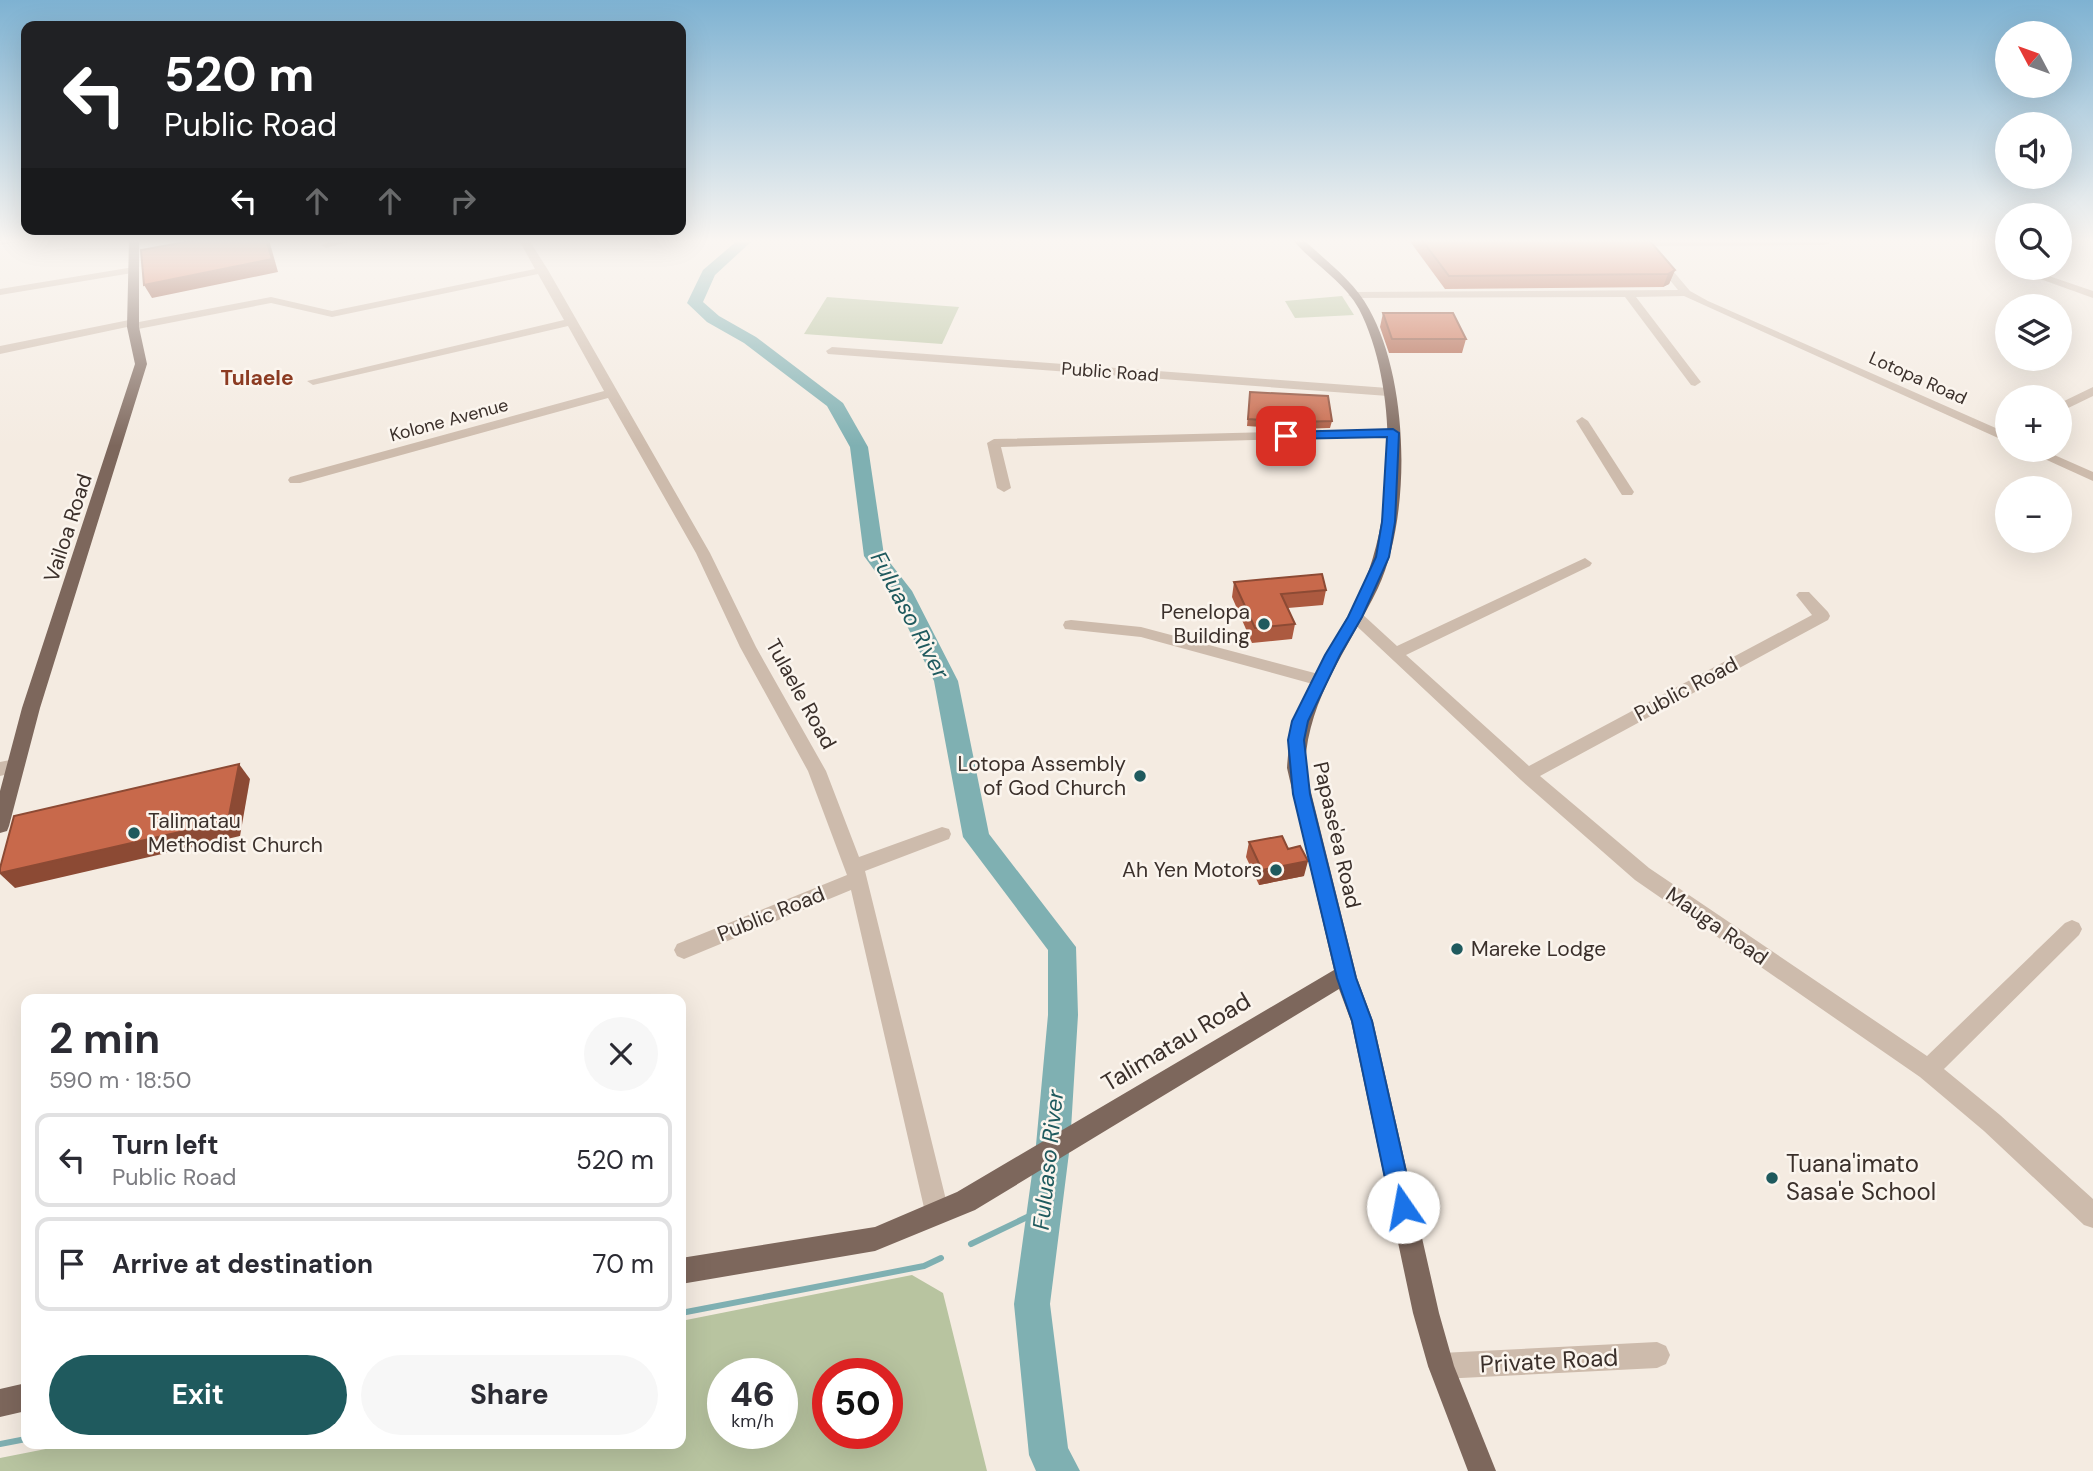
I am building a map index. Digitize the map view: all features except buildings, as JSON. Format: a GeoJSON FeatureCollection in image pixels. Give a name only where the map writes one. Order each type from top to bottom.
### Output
{"type":"FeatureCollection","features":[{"type":"Feature","properties":{"kind":"main road","name":"Vailoa Road"},"geometry":{"type":"LineString","coordinates":[[0,826],[7,767],[141,364],[134,309]]}},
{"type":"Feature","properties":{"kind":"main road","name":"Papase'ea Road"},"geometry":{"type":"LineString","coordinates":[[1361,309],[1371,324],[1388,392],[1393,433],[1389,522],[1382,557],[1355,617],[1300,721],[1296,740],[1297,768],[1346,974],[1362,1021],[1426,1313],[1441,1366],[1482,1471]]}},
{"type":"Feature","properties":{"kind":"main road","name":"Talimatau Road"},"geometry":{"type":"LineString","coordinates":[[686,1270],[875,1239],[966,1201],[1346,974]]}},
{"type":"Feature","properties":{"kind":"main road"},"geometry":{"type":"LineString","coordinates":[[0,1403],[21,1398]]}},
{"type":"Feature","properties":{"kind":"street"},"geometry":{"type":"LineString","coordinates":[[0,349],[224,309]]}},
{"type":"Feature","properties":{"kind":"street"},"geometry":{"type":"LineString","coordinates":[[309,309],[332,314],[363,309]]}},
{"type":"Feature","properties":{"kind":"street","name":"Tulaele Road"},"geometry":{"type":"LineString","coordinates":[[564,309],[703,553],[748,647],[817,771],[856,873],[937,1212]]}},
{"type":"Feature","properties":{"kind":"street"},"geometry":{"type":"LineString","coordinates":[[1640,309],[1695,382]]}},
{"type":"Feature","properties":{"kind":"street","name":"Lotopa Road"},"geometry":{"type":"LineString","coordinates":[[1721,309],[1995,433]]}},
{"type":"Feature","properties":{"kind":"street"},"geometry":{"type":"LineString","coordinates":[[313,381],[572,322]]}},
{"type":"Feature","properties":{"kind":"street","name":"Public Road"},"geometry":{"type":"LineString","coordinates":[[832,351],[1388,392]]}},
{"type":"Feature","properties":{"kind":"street"},"geometry":{"type":"LineString","coordinates":[[2072,402],[2093,391]]}},
{"type":"Feature","properties":{"kind":"street","name":"Kolone Avenue"},"geometry":{"type":"LineString","coordinates":[[295,480],[612,393]]}},
{"type":"Feature","properties":{"kind":"street"},"geometry":{"type":"LineString","coordinates":[[1582,421],[1627,492]]}},
{"type":"Feature","properties":{"kind":"street"},"geometry":{"type":"LineString","coordinates":[[1004,488],[994,443],[1393,433]]}},
{"type":"Feature","properties":{"kind":"street"},"geometry":{"type":"LineString","coordinates":[[2059,462],[2093,477]]}},
{"type":"Feature","properties":{"kind":"street"},"geometry":{"type":"LineString","coordinates":[[1395,654],[1585,563]]}},
{"type":"Feature","properties":{"kind":"street","name":"Public Road"},"geometry":{"type":"LineString","coordinates":[[1527,775],[1822,616],[1804,595]]}},
{"type":"Feature","properties":{"kind":"street","name":"Mauga Road"},"geometry":{"type":"LineString","coordinates":[[1355,617],[1527,775],[1642,874],[1928,1070],[1992,1123],[2093,1216]]}},
{"type":"Feature","properties":{"kind":"street"},"geometry":{"type":"LineString","coordinates":[[1071,625],[1141,632],[1320,680]]}},
{"type":"Feature","properties":{"kind":"street","name":"Public Road"},"geometry":{"type":"LineString","coordinates":[[684,950],[942,834]]}},
{"type":"Feature","properties":{"kind":"street"},"geometry":{"type":"LineString","coordinates":[[1928,1070],[2072,929]]}},
{"type":"Feature","properties":{"kind":"street","name":"Private Road"},"geometry":{"type":"LineString","coordinates":[[1441,1366],[1657,1355]]}},
{"type":"Feature","properties":{"kind":"green space"},"geometry":{"type":"Polygon","coordinates":[[[820,309],[958,309],[942,344],[804,334],[820,309]]]}},
{"type":"Feature","properties":{"kind":"green space"},"geometry":{"type":"Polygon","coordinates":[[[1289,309],[1350,309],[1354,315],[1295,318],[1289,309]]]}},
{"type":"Feature","properties":{"kind":"green space"},"geometry":{"type":"Polygon","coordinates":[[[912,1275],[943,1293],[987,1471],[0,1471],[0,1458],[46,1449],[686,1449],[686,1320],[912,1275]]]}},
{"type":"Feature","properties":{"kind":"waterway","name":"Fuluaso River"},"geometry":{"type":"LineString","coordinates":[[701,309],[713,319],[750,340],[834,403],[859,447],[874,556],[901,591],[946,681],[976,837],[1062,947],[1063,1015],[1053,1145],[1032,1304],[1049,1455],[1060,1471]]}},
{"type":"Feature","properties":{"kind":"waterway"},"geometry":{"type":"LineString","coordinates":[[971,1244],[1044,1209]]}},
{"type":"Feature","properties":{"kind":"waterway"},"geometry":{"type":"LineString","coordinates":[[686,1312],[924,1266],[941,1258]]}},
{"type":"Feature","properties":{"kind":"waterway"},"geometry":{"type":"LineString","coordinates":[[0,1444],[21,1440]]}},
{"type":"Feature","properties":{"kind":"place","name":"Penelopa Building"},"geometry":{"type":"Point","coordinates":[1264,624]}},
{"type":"Feature","properties":{"kind":"place","name":"Lotopa Assembly of God Church"},"geometry":{"type":"Point","coordinates":[1140,776]}},
{"type":"Feature","properties":{"kind":"place","name":"Talimatau Methodist Church"},"geometry":{"type":"Point","coordinates":[134,833]}},
{"type":"Feature","properties":{"kind":"place","name":"Ah Yen Motors"},"geometry":{"type":"Point","coordinates":[1276,870]}},
{"type":"Feature","properties":{"kind":"place","name":"Mareke Lodge"},"geometry":{"type":"Point","coordinates":[1457,949]}},
{"type":"Feature","properties":{"kind":"place","name":"Tuana'imato Sasa'e School"},"geometry":{"type":"Point","coordinates":[1772,1178]}},
{"type":"Feature","properties":{"kind":"district","name":"Tulaele"},"geometry":{"type":"Point","coordinates":[257,378]}},
{"type":"Feature","properties":{"kind":"route"},"geometry":{"type":"LineString","coordinates":[[1286,436],[1393,433],[1389,522],[1382,557],[1355,617],[1332,655],[1300,721],[1296,740],[1302,794],[1346,978],[1362,1021],[1403,1207]]}}]}
